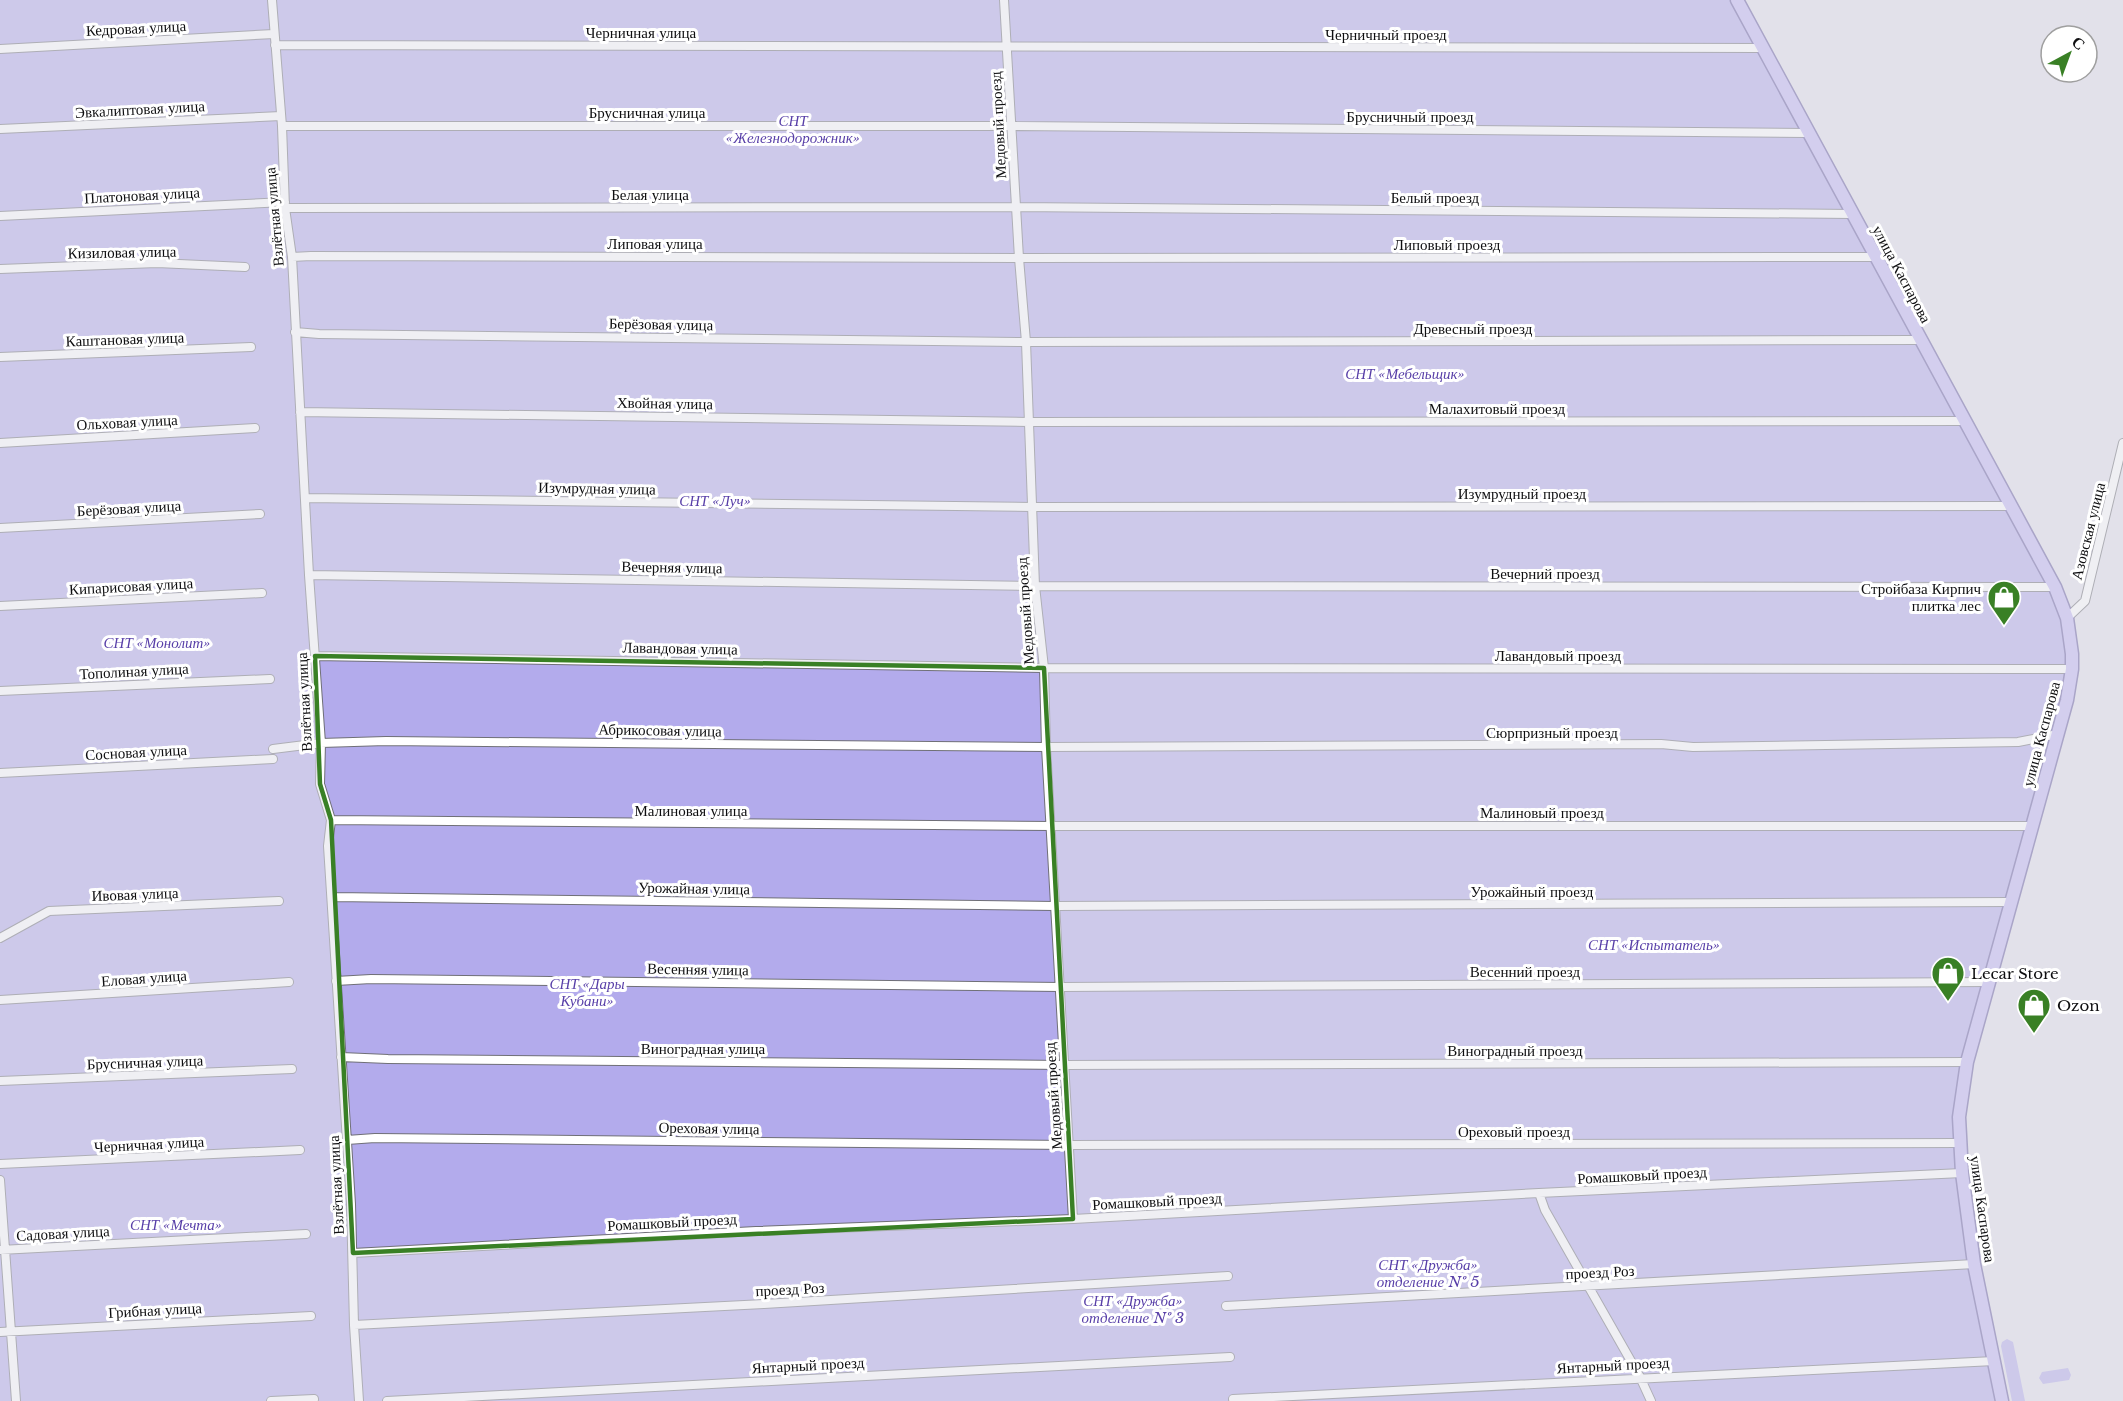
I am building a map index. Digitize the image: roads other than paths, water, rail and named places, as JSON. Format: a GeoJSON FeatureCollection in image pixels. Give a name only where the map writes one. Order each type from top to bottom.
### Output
{"type":"FeatureCollection","features":[{"type":"Feature","properties":{"kind":"main road","name":"улица Каспарова"},"geometry":{"type":"LineString","coordinates":[[1737,0],[2055,587],[2067,618],[2072,669],[2058,734],[1967,1062],[1959,1117],[1962,1173],[1974,1264],[2002,1401]]}},
{"type":"Feature","properties":{"kind":"street","name":"Взлётная улица"},"geometry":{"type":"LineString","coordinates":[[272,0],[282,126],[285,205],[292,257],[309,575],[321,743],[320,784],[331,820],[328,846],[347,1140],[359,1401]]}},
{"type":"Feature","properties":{"kind":"street","name":"Медовый проезд"},"geometry":{"type":"LineString","coordinates":[[1004,0],[1018,258],[1026,342],[1035,586],[1044,668],[1046,747],[1073,1220]]}},
{"type":"Feature","properties":{"kind":"street","name":"Кедровая улица"},"geometry":{"type":"LineString","coordinates":[[0,49],[274,34]]}},
{"type":"Feature","properties":{"kind":"street","name":"Черничная улица"},"geometry":{"type":"LineString","coordinates":[[275,45],[1007,46]]}},
{"type":"Feature","properties":{"kind":"street","name":"Черничный проезд"},"geometry":{"type":"LineString","coordinates":[[1007,46],[1764,48]]}},
{"type":"Feature","properties":{"kind":"street","name":"Эвкалиптовая улица"},"geometry":{"type":"LineString","coordinates":[[0,129],[281,116]]}},
{"type":"Feature","properties":{"kind":"street","name":"Брусничная улица"},"geometry":{"type":"LineString","coordinates":[[282,126],[1011,126]]}},
{"type":"Feature","properties":{"kind":"street","name":"Брусничный проезд"},"geometry":{"type":"LineString","coordinates":[[1011,126],[1808,133]]}},
{"type":"Feature","properties":{"kind":"street","name":"Белая улица"},"geometry":{"type":"LineString","coordinates":[[285,205],[1016,207]]}},
{"type":"Feature","properties":{"kind":"street","name":"Платоновая улица"},"geometry":{"type":"LineString","coordinates":[[0,216],[285,205]]}},
{"type":"Feature","properties":{"kind":"street","name":"Белый проезд"},"geometry":{"type":"LineString","coordinates":[[1016,207],[1853,214]]}},
{"type":"Feature","properties":{"kind":"street","name":"Липовая улица"},"geometry":{"type":"LineString","coordinates":[[292,257],[1018,258]]}},
{"type":"Feature","properties":{"kind":"street","name":"Липовый проезд"},"geometry":{"type":"LineString","coordinates":[[1018,258],[1875,257]]}},
{"type":"Feature","properties":{"kind":"street","name":"Кизиловая улица"},"geometry":{"type":"LineString","coordinates":[[0,269],[157,262],[245,267]]}},
{"type":"Feature","properties":{"kind":"street","name":"Берёзовая улица"},"geometry":{"type":"LineString","coordinates":[[295,332],[1026,342]]}},
{"type":"Feature","properties":{"kind":"street","name":"Древесный проезд"},"geometry":{"type":"LineString","coordinates":[[1026,342],[1921,340]]}},
{"type":"Feature","properties":{"kind":"street","name":"Каштановая улица"},"geometry":{"type":"LineString","coordinates":[[0,357],[251,347]]}},
{"type":"Feature","properties":{"kind":"street","name":"Хвойная улица"},"geometry":{"type":"LineString","coordinates":[[300,412],[1029,422]]}},
{"type":"Feature","properties":{"kind":"street","name":"Малахитовый проезд"},"geometry":{"type":"LineString","coordinates":[[1029,422],[1965,421]]}},
{"type":"Feature","properties":{"kind":"street","name":"Ольховая улица"},"geometry":{"type":"LineString","coordinates":[[0,442],[255,428]]}},
{"type":"Feature","properties":{"kind":"street","name":"Азовская улица"},"geometry":{"type":"LineString","coordinates":[[2067,618],[2085,601],[2123,443]]}},
{"type":"Feature","properties":{"kind":"street","name":"Изумрудная улица"},"geometry":{"type":"LineString","coordinates":[[306,498],[1033,507]]}},
{"type":"Feature","properties":{"kind":"street","name":"Изумрудный проезд"},"geometry":{"type":"LineString","coordinates":[[1033,507],[2011,506]]}},
{"type":"Feature","properties":{"kind":"street","name":"Берёзовая улица"},"geometry":{"type":"LineString","coordinates":[[0,528],[260,514]]}},
{"type":"Feature","properties":{"kind":"street","name":"Вечерняя улица"},"geometry":{"type":"LineString","coordinates":[[309,575],[1035,586]]}},
{"type":"Feature","properties":{"kind":"street","name":"Вечерний проезд"},"geometry":{"type":"LineString","coordinates":[[1035,586],[2055,587]]}},
{"type":"Feature","properties":{"kind":"street","name":"Кипарисовая улица"},"geometry":{"type":"LineString","coordinates":[[0,606],[262,593]]}},
{"type":"Feature","properties":{"kind":"street","name":"Лавандовая улица"},"geometry":{"type":"LineString","coordinates":[[315,656],[1044,668]]}},
{"type":"Feature","properties":{"kind":"street","name":"Лавандовый проезд"},"geometry":{"type":"LineString","coordinates":[[1044,668],[2072,669]]}},
{"type":"Feature","properties":{"kind":"street","name":"Тополиная улица"},"geometry":{"type":"LineString","coordinates":[[0,691],[270,679]]}},
{"type":"Feature","properties":{"kind":"street","name":"Сюрпризный проезд"},"geometry":{"type":"LineString","coordinates":[[1046,747],[1661,744],[1693,747],[2018,742],[2058,734]]}},
{"type":"Feature","properties":{"kind":"street","name":"Абрикосовая улица"},"geometry":{"type":"LineString","coordinates":[[273,748],[321,743],[398,741],[1046,747]]}},
{"type":"Feature","properties":{"kind":"street","name":"Сосновая улица"},"geometry":{"type":"LineString","coordinates":[[0,773],[273,759]]}},
{"type":"Feature","properties":{"kind":"street","name":"Малиновая улица"},"geometry":{"type":"LineString","coordinates":[[331,820],[1052,826]]}},
{"type":"Feature","properties":{"kind":"street","name":"Малиновый проезд"},"geometry":{"type":"LineString","coordinates":[[1052,826],[2031,826]]}},
{"type":"Feature","properties":{"kind":"street","name":"Урожайная улица"},"geometry":{"type":"LineString","coordinates":[[333,897],[1055,906]]}},
{"type":"Feature","properties":{"kind":"street","name":"Ивовая улица"},"geometry":{"type":"LineString","coordinates":[[0,938],[49,911],[279,901]]}},
{"type":"Feature","properties":{"kind":"street","name":"Урожайный проезд"},"geometry":{"type":"LineString","coordinates":[[1055,906],[2010,902]]}},
{"type":"Feature","properties":{"kind":"street","name":"Весенняя улица"},"geometry":{"type":"LineString","coordinates":[[336,981],[371,978],[1061,987]]}},
{"type":"Feature","properties":{"kind":"street","name":"Еловая улица"},"geometry":{"type":"LineString","coordinates":[[0,1000],[289,982]]}},
{"type":"Feature","properties":{"kind":"street","name":"Весенний проезд"},"geometry":{"type":"LineString","coordinates":[[1061,987],[1989,982]]}},
{"type":"Feature","properties":{"kind":"street","name":"Виноградная улица"},"geometry":{"type":"LineString","coordinates":[[341,1057],[1064,1065]]}},
{"type":"Feature","properties":{"kind":"street","name":"Виноградный проезд"},"geometry":{"type":"LineString","coordinates":[[1064,1065],[1967,1062]]}},
{"type":"Feature","properties":{"kind":"street","name":"Брусничная улица"},"geometry":{"type":"LineString","coordinates":[[0,1081],[292,1069]]}},
{"type":"Feature","properties":{"kind":"street","name":"Ореховая улица"},"geometry":{"type":"LineString","coordinates":[[347,1140],[375,1138],[1070,1145]]}},
{"type":"Feature","properties":{"kind":"street","name":"Ореховый проезд"},"geometry":{"type":"LineString","coordinates":[[1070,1145],[1959,1143]]}},
{"type":"Feature","properties":{"kind":"street","name":"Черничная улица"},"geometry":{"type":"LineString","coordinates":[[0,1164],[300,1150]]}},
{"type":"Feature","properties":{"kind":"street","name":"Ромашковый проезд"},"geometry":{"type":"LineString","coordinates":[[353,1253],[746,1232],[1073,1220],[1539,1193],[1962,1173]]}},
{"type":"Feature","properties":{"kind":"street"},"geometry":{"type":"LineString","coordinates":[[0,1180],[3,1250],[16,1401]]}},
{"type":"Feature","properties":{"kind":"street"},"geometry":{"type":"LineString","coordinates":[[1539,1193],[1545,1210],[1640,1377],[1651,1401]]}},
{"type":"Feature","properties":{"kind":"street","name":"Садовая улица"},"geometry":{"type":"LineString","coordinates":[[3,1250],[306,1234]]}},
{"type":"Feature","properties":{"kind":"street","name":"проезд Роз"},"geometry":{"type":"LineString","coordinates":[[1226,1306],[1974,1264]]}},
{"type":"Feature","properties":{"kind":"street","name":"проезд Роз"},"geometry":{"type":"LineString","coordinates":[[354,1325],[764,1304],[1228,1276]]}},
{"type":"Feature","properties":{"kind":"street","name":"Грибная улица"},"geometry":{"type":"LineString","coordinates":[[0,1332],[310,1316]]}},
{"type":"Feature","properties":{"kind":"street","name":"Янтарный проезд"},"geometry":{"type":"LineString","coordinates":[[387,1401],[1230,1357]]}},
{"type":"Feature","properties":{"kind":"street","name":"Янтарный проезд"},"geometry":{"type":"LineString","coordinates":[[1233,1399],[1994,1361]]}},
{"type":"Feature","properties":{"kind":"street"},"geometry":{"type":"LineString","coordinates":[[271,1401],[314,1399]]}},
{"type":"Feature","properties":{"kind":"place","name":"Стройбаза Кирпич плитка лес"},"geometry":{"type":"Point","coordinates":[2004,626]}},
{"type":"Feature","properties":{"kind":"place","name":"Lecar Store"},"geometry":{"type":"Point","coordinates":[1948,1002]}},
{"type":"Feature","properties":{"kind":"place","name":"Ozon"},"geometry":{"type":"Point","coordinates":[2034,1034]}},
{"type":"Feature","properties":{"kind":"park label","name":"СНТ «Железнодорожник»"},"geometry":{"type":"Point","coordinates":[793,128]}},
{"type":"Feature","properties":{"kind":"park label","name":"СНТ «Мебельщик»"},"geometry":{"type":"Point","coordinates":[1405,373]}},
{"type":"Feature","properties":{"kind":"park label","name":"СНТ «Луч»"},"geometry":{"type":"Point","coordinates":[715,500]}},
{"type":"Feature","properties":{"kind":"park label","name":"СНТ «Монолит»"},"geometry":{"type":"Point","coordinates":[157,642]}},
{"type":"Feature","properties":{"kind":"park label","name":"СНТ «Испытатель»"},"geometry":{"type":"Point","coordinates":[1654,944]}},
{"type":"Feature","properties":{"kind":"park label","name":"СНТ «Дары Кубани»"},"geometry":{"type":"Point","coordinates":[587,992]}},
{"type":"Feature","properties":{"kind":"park label","name":"СНТ «Мечта»"},"geometry":{"type":"Point","coordinates":[176,1224]}},
{"type":"Feature","properties":{"kind":"park label","name":"СНТ «Дружба» отделение № 5"},"geometry":{"type":"Point","coordinates":[1428,1272]}},
{"type":"Feature","properties":{"kind":"park label","name":"СНТ «Дружба» отделение № 3"},"geometry":{"type":"Point","coordinates":[1133,1308]}}]}
